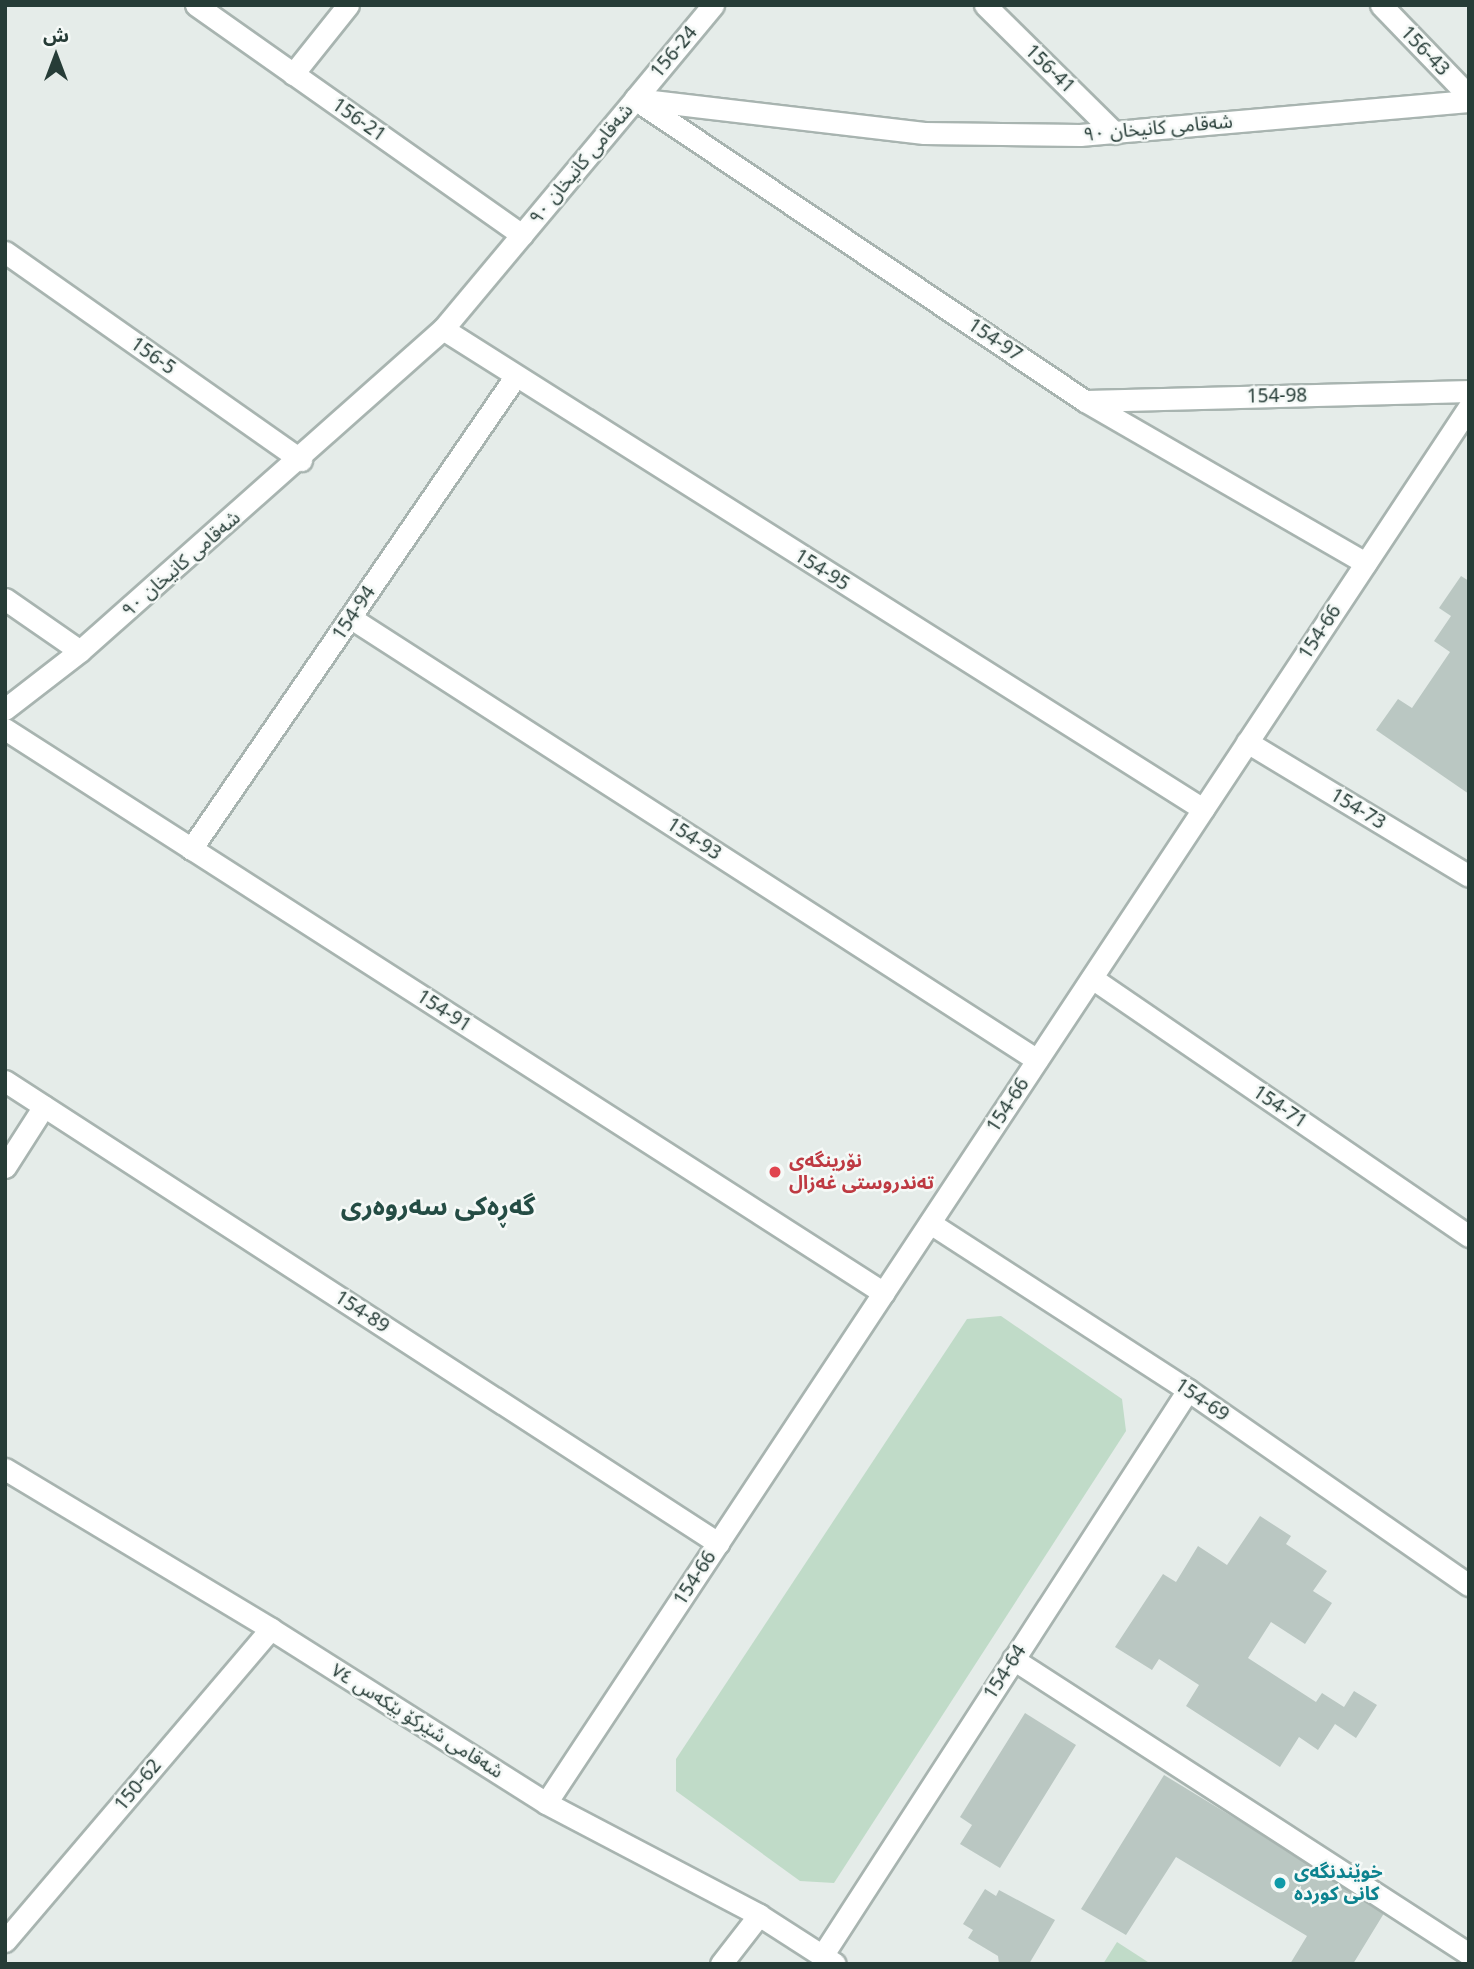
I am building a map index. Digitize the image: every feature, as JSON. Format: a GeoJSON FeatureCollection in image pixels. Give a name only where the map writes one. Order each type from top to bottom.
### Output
{"type":"FeatureCollection","features":[{"type":"Feature","properties":{"kind":"street","name":"156-21"},"geometry":{"type":"LineString","coordinates":[[196,5],[522,235]]}},
{"type":"Feature","properties":{"kind":"street"},"geometry":{"type":"LineString","coordinates":[[293,74],[348,5]]}},
{"type":"Feature","properties":{"kind":"street","name":"156-24"},"geometry":{"type":"LineString","coordinates":[[635,99],[713,5]]}},
{"type":"Feature","properties":{"kind":"street","name":"156-41"},"geometry":{"type":"LineString","coordinates":[[985,5],[1115,133]]}},
{"type":"Feature","properties":{"kind":"street","name":"156-43"},"geometry":{"type":"LineString","coordinates":[[1381,5],[1469,99]]}},
{"type":"Feature","properties":{"kind":"street","name":"شەقامی کانیخان ٩٠"},"geometry":{"type":"LineString","coordinates":[[5,709],[80,652],[301,460],[443,329],[635,99],[924,133],[1115,133],[1469,99]]}},
{"type":"Feature","properties":{"kind":"street","name":"154-97"},"geometry":{"type":"LineString","coordinates":[[635,99],[1085,401],[1366,563]]}},
{"type":"Feature","properties":{"kind":"street","name":"156-5"},"geometry":{"type":"LineString","coordinates":[[5,252],[301,460]]}},
{"type":"Feature","properties":{"kind":"street","name":"154-95"},"geometry":{"type":"LineString","coordinates":[[443,329],[515,377],[1203,809]]}},
{"type":"Feature","properties":{"kind":"street","name":"154-94"},"geometry":{"type":"LineString","coordinates":[[191,849],[515,377]]}},
{"type":"Feature","properties":{"kind":"street","name":"154-98"},"geometry":{"type":"LineString","coordinates":[[1085,401],[1469,391]]}},
{"type":"Feature","properties":{"kind":"street","name":"154-66"},"geometry":{"type":"LineString","coordinates":[[546,1803],[1469,407]]}},
{"type":"Feature","properties":{"kind":"street"},"geometry":{"type":"LineString","coordinates":[[5,599],[80,652]]}},
{"type":"Feature","properties":{"kind":"street","name":"154-93"},"geometry":{"type":"LineString","coordinates":[[351,618],[1037,1060]]}},
{"type":"Feature","properties":{"kind":"street","name":"154-91"},"geometry":{"type":"LineString","coordinates":[[5,729],[884,1293]]}},
{"type":"Feature","properties":{"kind":"street","name":"154-73"},"geometry":{"type":"LineString","coordinates":[[1247,742],[1469,876]]}},
{"type":"Feature","properties":{"kind":"street","name":"154-71"},"geometry":{"type":"LineString","coordinates":[[1092,978],[1469,1236]]}},
{"type":"Feature","properties":{"kind":"street","name":"154-89"},"geometry":{"type":"LineString","coordinates":[[5,1081],[719,1543]]}},
{"type":"Feature","properties":{"kind":"street"},"geometry":{"type":"LineString","coordinates":[[5,1167],[44,1106]]}},
{"type":"Feature","properties":{"kind":"street","name":"154-69"},"geometry":{"type":"LineString","coordinates":[[930,1223],[1188,1390],[1469,1585]]}},
{"type":"Feature","properties":{"kind":"street","name":"154-64"},"geometry":{"type":"LineString","coordinates":[[829,1960],[1013,1659],[1188,1390]]}},
{"type":"Feature","properties":{"kind":"street","name":"شەقامی شێرکۆ بێکەس ٧٤"},"geometry":{"type":"LineString","coordinates":[[5,1469],[271,1629],[546,1803],[759,1915],[829,1960]]}},
{"type":"Feature","properties":{"kind":"street","name":"150-62"},"geometry":{"type":"LineString","coordinates":[[5,1941],[271,1629]]}},
{"type":"Feature","properties":{"kind":"street"},"geometry":{"type":"LineString","coordinates":[[1013,1659],[1469,1954]]}},
{"type":"Feature","properties":{"kind":"street"},"geometry":{"type":"LineString","coordinates":[[721,1964],[759,1915]]}},
{"type":"Feature","properties":{"kind":"green space"},"geometry":{"type":"Polygon","coordinates":[[[1001,1316],[1122,1399],[1126,1431],[834,1883],[800,1881],[676,1791],[676,1759],[967,1319],[1001,1316]]]}},
{"type":"Feature","properties":{"kind":"green space"},"geometry":{"type":"Polygon","coordinates":[[[1117,1942],[1151,1964],[1103,1964],[1117,1942]]]}},
{"type":"Feature","properties":{"kind":"building"},"geometry":{"type":"Polygon","coordinates":[[[1461,576],[1469,581],[1469,794],[1376,730],[1398,699],[1412,708],[1450,652],[1434,641],[1451,616],[1439,608],[1461,576]]]}},
{"type":"Feature","properties":{"kind":"building"},"geometry":{"type":"Polygon","coordinates":[[[1260,1516],[1291,1536],[1286,1544],[1327,1571],[1313,1591],[1332,1603],[1305,1644],[1271,1622],[1248,1658],[1316,1702],[1322,1693],[1344,1707],[1354,1691],[1377,1705],[1356,1738],[1335,1724],[1318,1750],[1299,1737],[1280,1767],[1186,1706],[1199,1685],[1159,1659],[1152,1670],[1115,1647],[1163,1574],[1176,1582],[1198,1546],[1227,1565],[1260,1516]]]}},
{"type":"Feature","properties":{"kind":"building"},"geometry":{"type":"Polygon","coordinates":[[[1025,1713],[1076,1745],[1000,1868],[960,1844],[972,1825],[960,1817],[1025,1713]]]}},
{"type":"Feature","properties":{"kind":"building","name":"خوێندنگەی کانی کوردە"},"geometry":{"type":"Polygon","coordinates":[[[1164,1775],[1386,1910],[1353,1964],[1290,1964],[1307,1936],[1176,1857],[1126,1935],[1081,1909],[1164,1775]]]}},
{"type":"Feature","properties":{"kind":"building"},"geometry":{"type":"Polygon","coordinates":[[[985,1889],[996,1896],[999,1890],[1055,1920],[1029,1964],[999,1964],[998,1956],[968,1938],[973,1930],[963,1924],[985,1889]]]}},
{"type":"Feature","properties":{"kind":"place","name":"نۆرینگەی تەندروستی غەزال"},"geometry":{"type":"Point","coordinates":[775,1172]}},
{"type":"Feature","properties":{"kind":"place","name":"خوێندنگەی کانی کوردە"},"geometry":{"type":"Point","coordinates":[1280,1883]}},
{"type":"Feature","properties":{"kind":"district","name":"گەڕەکی سەروەری"},"geometry":{"type":"Point","coordinates":[438,1206]}}]}
